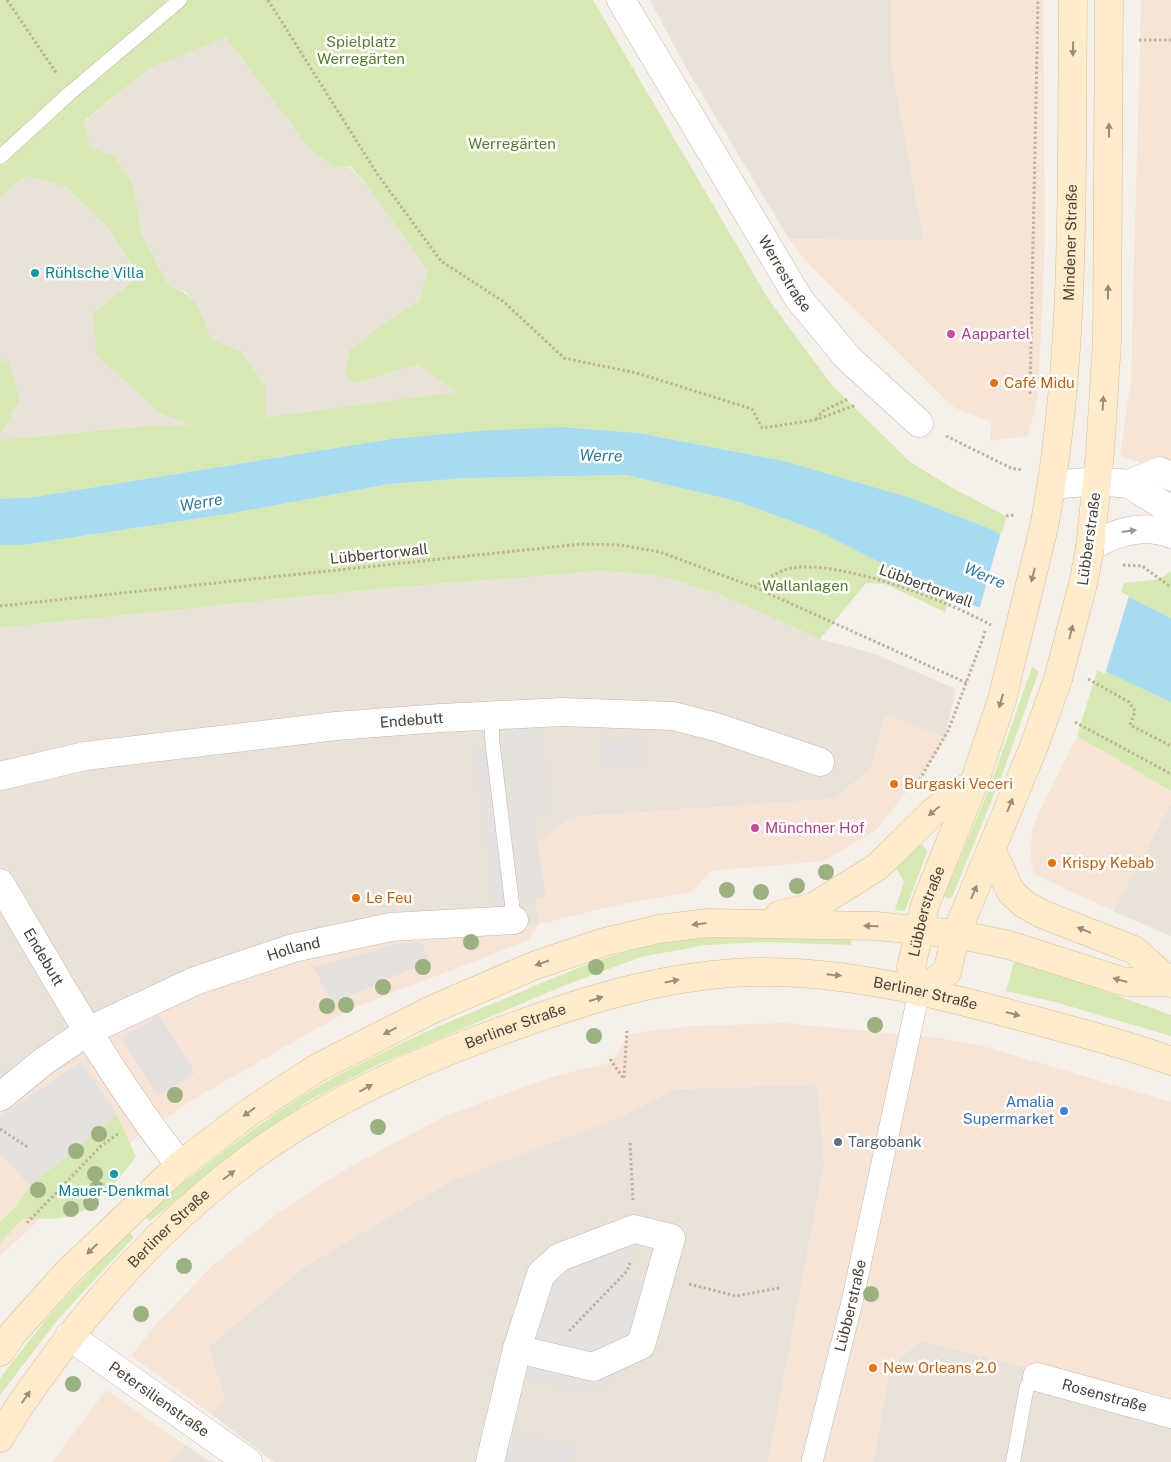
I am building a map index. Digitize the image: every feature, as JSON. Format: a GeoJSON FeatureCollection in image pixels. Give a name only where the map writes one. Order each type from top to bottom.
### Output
{"type":"FeatureCollection","features":[{"type":"Feature","properties":{"kind":"main road","name":"Mindener Straße"},"geometry":{"type":"LineString","coordinates":[[1052,485],[1057,448],[1070,285],[1073,0]]}},
{"type":"Feature","properties":{"kind":"main road"},"geometry":{"type":"LineString","coordinates":[[1097,481],[1107,341],[1110,0]]}},
{"type":"Feature","properties":{"kind":"main road","name":"Lübberstraße"},"geometry":{"type":"LineString","coordinates":[[1052,485],[1044,527],[1002,700],[974,783],[925,905],[912,968],[919,992],[947,972],[956,934],[992,851],[1058,679],[1084,580],[1090,548],[1097,481]]}},
{"type":"Feature","properties":{"kind":"main road"},"geometry":{"type":"LineString","coordinates":[[748,923],[813,907],[877,867],[934,810],[974,783]]}},
{"type":"Feature","properties":{"kind":"main road"},"geometry":{"type":"LineString","coordinates":[[992,851],[1011,892],[1024,904],[1042,914],[1134,950],[1170,983]]}},
{"type":"Feature","properties":{"kind":"main road"},"geometry":{"type":"LineString","coordinates":[[0,1352],[14,1332],[67,1273],[180,1165],[250,1111],[317,1068],[434,1009],[533,966],[604,942],[659,929],[708,923],[871,925],[956,934],[1029,950],[1125,982],[1170,983]]}},
{"type":"Feature","properties":{"kind":"main road","name":"Berliner Straße"},"geometry":{"type":"LineString","coordinates":[[0,1438],[10,1418],[69,1336],[153,1242],[226,1177],[301,1124],[373,1085],[442,1052],[535,1018],[624,990],[696,976],[756,972],[832,974],[1003,1012],[1142,1050],[1171,1061]]}},
{"type":"Feature","properties":{"kind":"street","name":"Werrestraße"},"geometry":{"type":"LineString","coordinates":[[621,0],[800,299],[848,358],[919,423]]}},
{"type":"Feature","properties":{"kind":"street"},"geometry":{"type":"LineString","coordinates":[[1129,484],[1160,471],[1171,477]]}},
{"type":"Feature","properties":{"kind":"street"},"geometry":{"type":"LineString","coordinates":[[1052,485],[1097,481],[1129,484],[1171,510]]}},
{"type":"Feature","properties":{"kind":"street"},"geometry":{"type":"LineString","coordinates":[[1090,548],[1109,536],[1123,532],[1157,528],[1171,534]]}},
{"type":"Feature","properties":{"kind":"street","name":"Endebutt"},"geometry":{"type":"LineString","coordinates":[[0,776],[94,754],[336,726],[562,712],[673,716],[716,727],[820,762]]}},
{"type":"Feature","properties":{"kind":"street","name":"Endebutt"},"geometry":{"type":"LineString","coordinates":[[0,883],[88,1031]]}},
{"type":"Feature","properties":{"kind":"street","name":"Holland"},"geometry":{"type":"LineString","coordinates":[[0,1097],[44,1061],[88,1031],[195,981],[293,948],[391,927],[514,920]]}},
{"type":"Feature","properties":{"kind":"street","name":"Lübberstraße"},"geometry":{"type":"LineString","coordinates":[[812,1462],[852,1302],[919,992]]}},
{"type":"Feature","properties":{"kind":"street"},"geometry":{"type":"LineString","coordinates":[[88,1031],[144,1116],[180,1165]]}},
{"type":"Feature","properties":{"kind":"street"},"geometry":{"type":"LineString","coordinates":[[490,1462],[517,1349],[541,1274],[560,1257],[634,1229],[671,1238],[641,1345],[592,1367],[517,1349]]}},
{"type":"Feature","properties":{"kind":"street","name":"Petersilienstraße"},"geometry":{"type":"LineString","coordinates":[[69,1336],[248,1462]]}},
{"type":"Feature","properties":{"kind":"street","name":"Rosenstraße"},"geometry":{"type":"LineString","coordinates":[[1037,1377],[1171,1414]]}},
{"type":"Feature","properties":{"kind":"lane"},"geometry":{"type":"LineString","coordinates":[[0,157],[70,93],[180,0]]}},
{"type":"Feature","properties":{"kind":"lane"},"geometry":{"type":"LineString","coordinates":[[492,715],[492,739],[514,920]]}},
{"type":"Feature","properties":{"kind":"lane"},"geometry":{"type":"LineString","coordinates":[[1013,1462],[1027,1386],[1037,1377]]}},
{"type":"Feature","properties":{"kind":"path"},"geometry":{"type":"LineString","coordinates":[[7,0],[70,93]]}},
{"type":"Feature","properties":{"kind":"path"},"geometry":{"type":"LineString","coordinates":[[268,0],[378,175],[441,261],[504,302],[564,358],[637,373],[752,409],[762,428],[815,420],[845,411]]}},
{"type":"Feature","properties":{"kind":"path"},"geometry":{"type":"LineString","coordinates":[[1030,398],[1038,0]]}},
{"type":"Feature","properties":{"kind":"path"},"geometry":{"type":"LineString","coordinates":[[1133,40],[1171,40]]}},
{"type":"Feature","properties":{"kind":"path"},"geometry":{"type":"LineString","coordinates":[[815,420],[823,411],[842,400],[883,390]]}},
{"type":"Feature","properties":{"kind":"path"},"geometry":{"type":"LineString","coordinates":[[919,423],[1011,468],[1026,470]]}},
{"type":"Feature","properties":{"kind":"path"},"geometry":{"type":"LineString","coordinates":[[1006,516],[1017,515],[1019,506]]}},
{"type":"Feature","properties":{"kind":"path","name":"Lübbertorwall"},"geometry":{"type":"LineString","coordinates":[[0,606],[581,544],[620,545],[660,552],[754,587],[967,683]]}},
{"type":"Feature","properties":{"kind":"path"},"geometry":{"type":"LineString","coordinates":[[1130,566],[1142,566],[1171,587]]}},
{"type":"Feature","properties":{"kind":"path","name":"Lübbertorwall"},"geometry":{"type":"LineString","coordinates":[[754,587],[790,568],[818,567],[886,581],[976,616]]}},
{"type":"Feature","properties":{"kind":"path"},"geometry":{"type":"LineString","coordinates":[[914,790],[948,732],[983,638]]}},
{"type":"Feature","properties":{"kind":"path"},"geometry":{"type":"LineString","coordinates":[[1075,722],[1171,774]]}},
{"type":"Feature","properties":{"kind":"path"},"geometry":{"type":"LineString","coordinates":[[610,1059],[624,1078],[627,1031]]}},
{"type":"Feature","properties":{"kind":"path"},"geometry":{"type":"LineString","coordinates":[[26,1223],[101,1146],[144,1116]]}},
{"type":"Feature","properties":{"kind":"path"},"geometry":{"type":"LineString","coordinates":[[0,1129],[29,1148]]}},
{"type":"Feature","properties":{"kind":"path"},"geometry":{"type":"LineString","coordinates":[[627,1271],[736,1296],[778,1288]]}},
{"type":"Feature","properties":{"kind":"shaded area"},"geometry":{"type":"Polygon","coordinates":[[[650,0],[891,0],[891,61],[924,241],[789,239],[685,66],[650,0]]]}},
{"type":"Feature","properties":{"kind":"shaded area"},"geometry":{"type":"Polygon","coordinates":[[[891,0],[1043,0],[1045,239],[1038,398],[1028,436],[990,441],[991,422],[955,408],[806,261],[789,239],[924,241],[891,61],[891,0]]]}},
{"type":"Feature","properties":{"kind":"shaded area"},"geometry":{"type":"Polygon","coordinates":[[[1141,0],[1171,0],[1171,472],[1120,456],[1131,380],[1141,0]]]}},
{"type":"Feature","properties":{"kind":"shaded area"},"geometry":{"type":"Polygon","coordinates":[[[226,36],[247,65],[367,185],[428,271],[419,301],[378,328],[355,384],[418,364],[457,392],[266,417],[240,351],[211,339],[201,311],[186,292],[169,286],[142,235],[132,181],[114,156],[90,147],[84,122],[150,68],[226,36]]]}},
{"type":"Feature","properties":{"kind":"shaded area"},"geometry":{"type":"Polygon","coordinates":[[[25,176],[66,187],[110,230],[139,276],[93,313],[192,425],[147,426],[0,440],[0,436],[20,398],[9,362],[0,359],[0,198],[25,176]]]}},
{"type":"Feature","properties":{"kind":"shaded area"},"geometry":{"type":"Polygon","coordinates":[[[600,571],[656,575],[714,592],[820,639],[875,654],[956,689],[945,738],[886,715],[871,768],[835,799],[573,817],[530,848],[539,924],[392,935],[0,1112],[0,628],[388,588],[600,571]]]}},
{"type":"Feature","properties":{"kind":"shaded area"},"geometry":{"type":"Polygon","coordinates":[[[886,714],[945,738],[932,760],[876,830],[824,861],[710,871],[692,892],[618,905],[539,924],[530,848],[573,817],[835,799],[871,768],[886,714]]]}},
{"type":"Feature","properties":{"kind":"shaded area"},"geometry":{"type":"Polygon","coordinates":[[[540,728],[550,810],[514,814],[505,730],[540,728]]]}},
{"type":"Feature","properties":{"kind":"shaded area"},"geometry":{"type":"Polygon","coordinates":[[[1077,736],[1171,791],[1171,804],[1113,911],[1036,875],[1033,871],[1031,858],[1032,830],[1077,736]]]}},
{"type":"Feature","properties":{"kind":"shaded area"},"geometry":{"type":"Polygon","coordinates":[[[641,738],[642,767],[601,768],[601,739],[641,738]]]}},
{"type":"Feature","properties":{"kind":"shaded area"},"geometry":{"type":"Polygon","coordinates":[[[504,742],[511,819],[533,816],[546,897],[495,904],[474,745],[504,742]]]}},
{"type":"Feature","properties":{"kind":"shaded area"},"geometry":{"type":"Polygon","coordinates":[[[1171,804],[1171,936],[1113,911],[1171,804]]]}},
{"type":"Feature","properties":{"kind":"shaded area"},"geometry":{"type":"Polygon","coordinates":[[[539,924],[527,941],[353,1008],[199,1096],[106,1158],[0,1256],[0,1112],[107,1036],[198,995],[296,960],[392,935],[539,924]]]}},
{"type":"Feature","properties":{"kind":"shaded area"},"geometry":{"type":"Polygon","coordinates":[[[421,942],[429,961],[333,1003],[313,967],[401,943],[421,942]]]}},
{"type":"Feature","properties":{"kind":"shaded area"},"geometry":{"type":"Polygon","coordinates":[[[159,1015],[195,1073],[158,1096],[121,1038],[159,1015]]]}},
{"type":"Feature","properties":{"kind":"shaded area"},"geometry":{"type":"Polygon","coordinates":[[[784,1023],[939,1038],[979,1045],[1171,1102],[1171,1405],[920,1341],[890,1368],[873,1462],[768,1462],[824,1165],[817,1084],[676,1089],[618,1118],[453,1180],[305,1266],[208,1347],[225,1398],[211,1414],[131,1356],[156,1324],[212,1266],[279,1212],[348,1168],[445,1116],[555,1076],[610,1063],[630,1034],[690,1026],[784,1023]]]}},
{"type":"Feature","properties":{"kind":"shaded area"},"geometry":{"type":"Polygon","coordinates":[[[81,1062],[117,1115],[30,1186],[0,1153],[0,1116],[81,1062]]]}},
{"type":"Feature","properties":{"kind":"shaded area"},"geometry":{"type":"Polygon","coordinates":[[[817,1084],[824,1165],[768,1462],[274,1462],[211,1414],[225,1398],[208,1347],[305,1266],[453,1180],[618,1118],[676,1089],[817,1084]]]}},
{"type":"Feature","properties":{"kind":"shaded area"},"geometry":{"type":"Polygon","coordinates":[[[634,1241],[630,1280],[648,1284],[646,1356],[593,1391],[513,1376],[551,1284],[566,1264],[634,1241]]]}},
{"type":"Feature","properties":{"kind":"shaded area"},"geometry":{"type":"Polygon","coordinates":[[[920,1340],[1171,1405],[1171,1462],[873,1462],[890,1368],[920,1340]]]}},
{"type":"Feature","properties":{"kind":"shaded area"},"geometry":{"type":"Polygon","coordinates":[[[106,1390],[185,1445],[171,1462],[52,1462],[106,1390]]]}},
{"type":"Feature","properties":{"kind":"shaded area"},"geometry":{"type":"Polygon","coordinates":[[[511,1434],[575,1446],[572,1462],[505,1462],[511,1434]]]}},
{"type":"Feature","properties":{"kind":"shaded area"},"geometry":{"type":"Polygon","coordinates":[[[185,1445],[211,1462],[171,1462],[185,1445]]]}},
{"type":"Feature","properties":{"kind":"green space"},"geometry":{"type":"Polygon","coordinates":[[[0,0],[593,0],[769,300],[831,384],[910,462],[956,490],[1006,516],[1002,535],[908,497],[784,461],[639,433],[562,427],[391,439],[34,497],[0,499],[0,440],[147,426],[191,425],[161,413],[97,356],[93,313],[139,276],[110,230],[66,187],[25,176],[0,198],[0,0]],[[226,37],[150,68],[84,121],[90,147],[114,156],[132,181],[142,235],[169,286],[179,290],[193,300],[205,321],[211,339],[240,351],[265,386],[266,417],[456,392],[418,364],[354,384],[345,375],[350,350],[378,328],[419,301],[428,271],[367,185],[350,166],[333,167],[308,146],[226,37]]]}},
{"type":"Feature","properties":{"kind":"green space"},"geometry":{"type":"Polygon","coordinates":[[[0,359],[9,362],[20,399],[0,436],[0,359]]]}},
{"type":"Feature","properties":{"kind":"green space","name":"Wallanlagen"},"geometry":{"type":"Polygon","coordinates":[[[626,475],[736,501],[818,531],[949,598],[945,612],[885,584],[866,583],[820,639],[714,592],[656,575],[600,571],[388,588],[0,628],[0,545],[22,545],[228,514],[389,484],[468,478],[626,475]]]}},
{"type":"Feature","properties":{"kind":"green space"},"geometry":{"type":"Polygon","coordinates":[[[1171,571],[1171,791],[1077,736],[1124,583],[1160,579],[1171,571]]]}},
{"type":"Feature","properties":{"kind":"green space"},"geometry":{"type":"Polygon","coordinates":[[[1032,667],[1039,671],[1002,775],[952,897],[948,899],[944,896],[989,789],[1032,667]]]}},
{"type":"Feature","properties":{"kind":"green space"},"geometry":{"type":"Polygon","coordinates":[[[922,844],[927,852],[905,911],[895,910],[904,882],[896,868],[918,845],[922,844]]]}},
{"type":"Feature","properties":{"kind":"green space"},"geometry":{"type":"Polygon","coordinates":[[[767,933],[852,937],[851,945],[766,942],[706,945],[641,957],[563,986],[377,1065],[310,1100],[247,1143],[150,1221],[144,1215],[222,1152],[304,1095],[353,1067],[431,1030],[573,970],[640,948],[719,936],[767,933]]]}},
{"type":"Feature","properties":{"kind":"green space"},"geometry":{"type":"Polygon","coordinates":[[[1014,962],[1080,982],[1171,1015],[1171,1036],[1055,1002],[1006,991],[1014,962]]]}},
{"type":"Feature","properties":{"kind":"green space"},"geometry":{"type":"Polygon","coordinates":[[[117,1115],[136,1157],[114,1185],[97,1201],[77,1214],[61,1218],[23,1219],[0,1243],[0,1222],[16,1206],[30,1186],[117,1115]]]}},
{"type":"Feature","properties":{"kind":"green space"},"geometry":{"type":"Polygon","coordinates":[[[128,1231],[134,1237],[59,1318],[0,1395],[0,1379],[6,1370],[53,1311],[128,1231]]]}},
{"type":"Feature","properties":{"kind":"water","name":"Werre"},"geometry":{"type":"Polygon","coordinates":[[[562,427],[639,433],[784,461],[908,497],[988,528],[1171,618],[1171,702],[1109,673],[988,610],[949,598],[818,531],[736,501],[626,475],[468,478],[389,484],[228,514],[22,545],[0,545],[0,499],[34,497],[391,439],[479,431],[562,427]]]}},
{"type":"Feature","properties":{"kind":"pier"},"geometry":{"type":"Polygon","coordinates":[[[1001,532],[1129,596],[1105,674],[979,610],[1001,532]]]}},
{"type":"Feature","properties":{"kind":"place","name":"Rühlsche Villa"},"geometry":{"type":"Point","coordinates":[35,273]}},
{"type":"Feature","properties":{"kind":"place","name":"Aappartel"},"geometry":{"type":"Point","coordinates":[951,334]}},
{"type":"Feature","properties":{"kind":"place","name":"Café Midu"},"geometry":{"type":"Point","coordinates":[994,383]}},
{"type":"Feature","properties":{"kind":"place","name":"Burgaski Veceri"},"geometry":{"type":"Point","coordinates":[894,784]}},
{"type":"Feature","properties":{"kind":"place","name":"Münchner Hof"},"geometry":{"type":"Point","coordinates":[755,828]}},
{"type":"Feature","properties":{"kind":"place","name":"Krispy Kebab"},"geometry":{"type":"Point","coordinates":[1052,863]}},
{"type":"Feature","properties":{"kind":"place","name":"Le Feu"},"geometry":{"type":"Point","coordinates":[356,898]}},
{"type":"Feature","properties":{"kind":"place","name":"Amalia Supermarket"},"geometry":{"type":"Point","coordinates":[1064,1111]}},
{"type":"Feature","properties":{"kind":"place","name":"Targobank"},"geometry":{"type":"Point","coordinates":[838,1142]}},
{"type":"Feature","properties":{"kind":"place","name":"Mauer-Denkmal"},"geometry":{"type":"Point","coordinates":[114,1174]}},
{"type":"Feature","properties":{"kind":"place","name":"New Orleans 2.0"},"geometry":{"type":"Point","coordinates":[873,1368]}},
{"type":"Feature","properties":{"kind":"park label","name":"Spielplatz Werregärten"},"geometry":{"type":"Point","coordinates":[361,50]}},
{"type":"Feature","properties":{"kind":"park label","name":"Werregärten"},"geometry":{"type":"Point","coordinates":[512,144]}}]}
